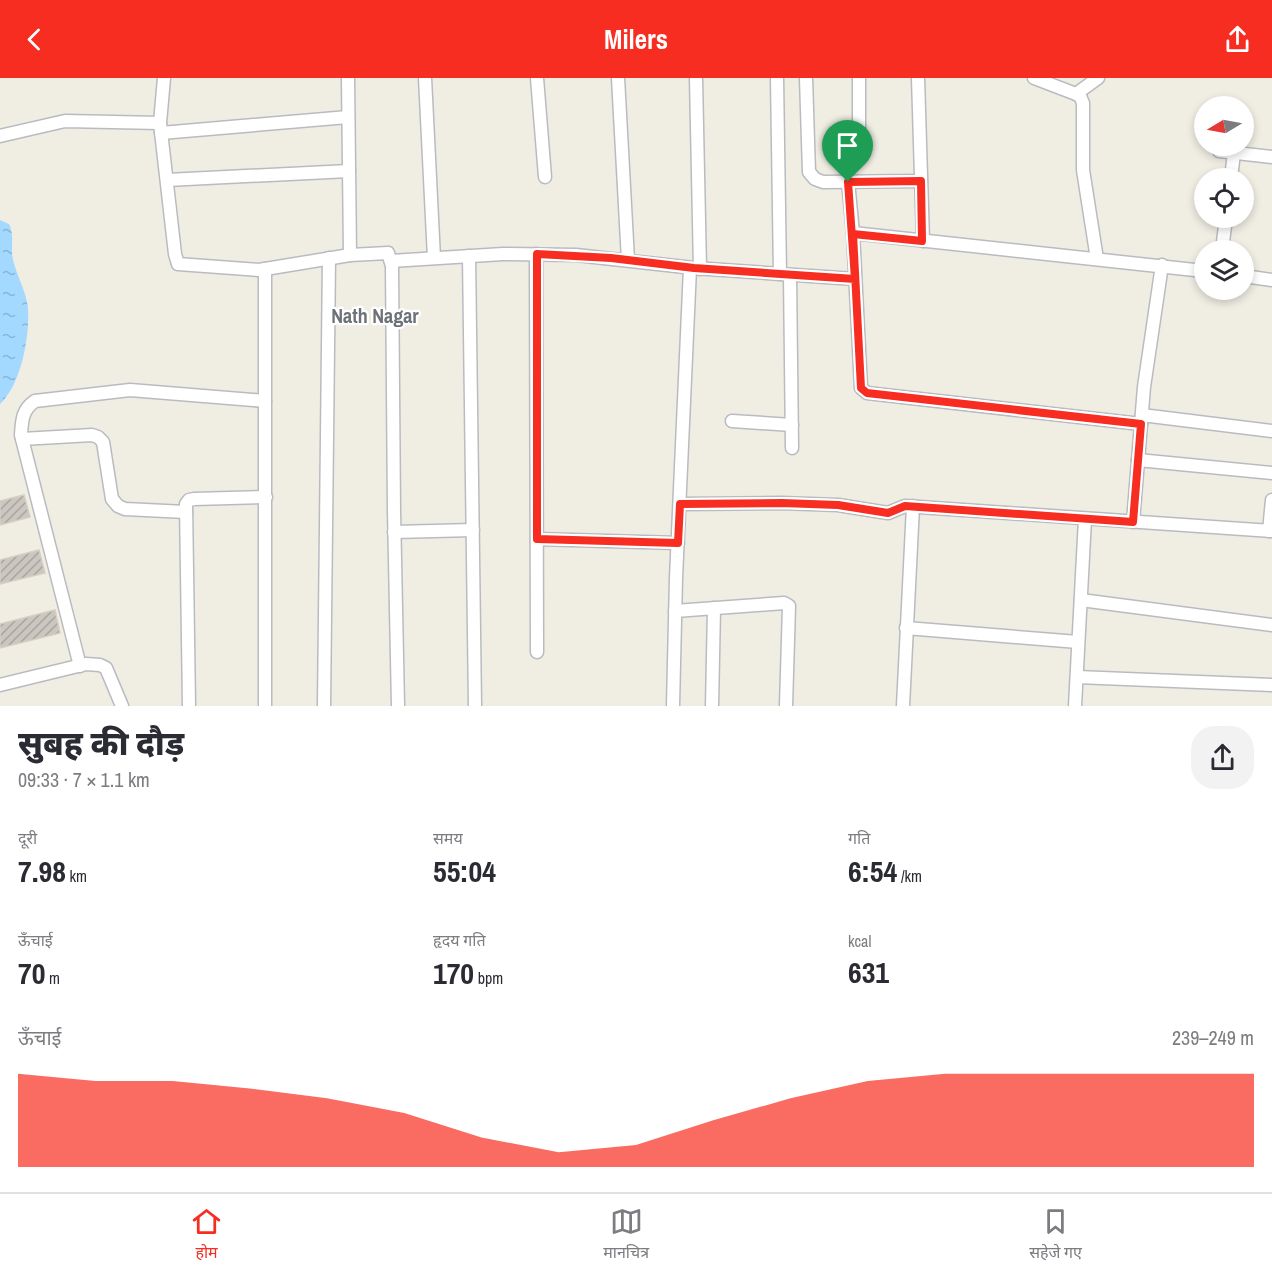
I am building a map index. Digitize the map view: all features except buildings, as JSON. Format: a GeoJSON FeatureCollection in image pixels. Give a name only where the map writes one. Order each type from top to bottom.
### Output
{"type":"FeatureCollection","features":[{"type":"Feature","properties":{"kind":"street"},"geometry":{"type":"LineString","coordinates":[[164,78],[161,128],[178,264],[265,269],[350,255],[388,253],[392,266],[398,706]]}},
{"type":"Feature","properties":{"kind":"street"},"geometry":{"type":"LineString","coordinates":[[348,78],[350,255]]}},
{"type":"Feature","properties":{"kind":"street"},"geometry":{"type":"LineString","coordinates":[[425,78],[434,258]]}},
{"type":"Feature","properties":{"kind":"street"},"geometry":{"type":"LineString","coordinates":[[537,78],[545,177]]}},
{"type":"Feature","properties":{"kind":"street"},"geometry":{"type":"LineString","coordinates":[[618,78],[628,260]]}},
{"type":"Feature","properties":{"kind":"street"},"geometry":{"type":"LineString","coordinates":[[672,706],[680,504],[695,268],[696,78]]}},
{"type":"Feature","properties":{"kind":"street"},"geometry":{"type":"LineString","coordinates":[[777,78],[792,448]]}},
{"type":"Feature","properties":{"kind":"street"},"geometry":{"type":"LineString","coordinates":[[806,78],[808,172],[815,179],[823,182],[921,181]]}},
{"type":"Feature","properties":{"kind":"street"},"geometry":{"type":"LineString","coordinates":[[859,78],[859,151]]}},
{"type":"Feature","properties":{"kind":"street"},"geometry":{"type":"LineString","coordinates":[[918,78],[922,241]]}},
{"type":"Feature","properties":{"kind":"street"},"geometry":{"type":"LineString","coordinates":[[1034,78],[1080,96],[1083,103],[1083,170],[1097,259]]}},
{"type":"Feature","properties":{"kind":"street"},"geometry":{"type":"LineString","coordinates":[[1076,94],[1098,78]]}},
{"type":"Feature","properties":{"kind":"street"},"geometry":{"type":"LineString","coordinates":[[0,136],[65,121],[84,120],[161,128],[348,117]]}},
{"type":"Feature","properties":{"kind":"street"},"geometry":{"type":"LineString","coordinates":[[1254,155],[1272,157]]}},
{"type":"Feature","properties":{"kind":"street"},"geometry":{"type":"LineString","coordinates":[[167,180],[349,171]]}},
{"type":"Feature","properties":{"kind":"street"},"geometry":{"type":"LineString","coordinates":[[848,182],[853,234],[859,381],[861,388],[867,393],[1272,431]]}},
{"type":"Feature","properties":{"kind":"street"},"geometry":{"type":"LineString","coordinates":[[853,234],[1194,270]]}},
{"type":"Feature","properties":{"kind":"street"},"geometry":{"type":"LineString","coordinates":[[390,261],[537,254],[855,279]]}},
{"type":"Feature","properties":{"kind":"street"},"geometry":{"type":"LineString","coordinates":[[537,254],[537,652]]}},
{"type":"Feature","properties":{"kind":"street"},"geometry":{"type":"LineString","coordinates":[[469,256],[475,706]]}},
{"type":"Feature","properties":{"kind":"street"},"geometry":{"type":"LineString","coordinates":[[324,706],[329,258]]}},
{"type":"Feature","properties":{"kind":"street"},"geometry":{"type":"LineString","coordinates":[[1133,522],[1142,419],[1162,265]]}},
{"type":"Feature","properties":{"kind":"street"},"geometry":{"type":"LineString","coordinates":[[265,269],[265,706]]}},
{"type":"Feature","properties":{"kind":"street"},"geometry":{"type":"LineString","coordinates":[[1254,277],[1272,280]]}},
{"type":"Feature","properties":{"kind":"street"},"geometry":{"type":"LineString","coordinates":[[80,666],[22,439],[22,418],[27,407],[34,401],[130,390],[265,401]]}},
{"type":"Feature","properties":{"kind":"street"},"geometry":{"type":"LineString","coordinates":[[732,421],[792,425]]}},
{"type":"Feature","properties":{"kind":"street"},"geometry":{"type":"LineString","coordinates":[[22,439],[98,436],[103,442],[112,499],[118,506],[125,509],[186,512]]}},
{"type":"Feature","properties":{"kind":"street"},"geometry":{"type":"LineString","coordinates":[[1138,460],[1272,473]]}},
{"type":"Feature","properties":{"kind":"street"},"geometry":{"type":"LineString","coordinates":[[189,706],[186,512],[189,500],[266,497]]}},
{"type":"Feature","properties":{"kind":"street"},"geometry":{"type":"LineString","coordinates":[[680,504],[838,505],[888,513],[900,506],[913,506],[1270,531],[1272,500]]}},
{"type":"Feature","properties":{"kind":"street"},"geometry":{"type":"LineString","coordinates":[[903,706],[913,506]]}},
{"type":"Feature","properties":{"kind":"street"},"geometry":{"type":"LineString","coordinates":[[1075,706],[1085,519]]}},
{"type":"Feature","properties":{"kind":"street"},"geometry":{"type":"LineString","coordinates":[[394,532],[473,530]]}},
{"type":"Feature","properties":{"kind":"street"},"geometry":{"type":"LineString","coordinates":[[537,539],[678,543]]}},
{"type":"Feature","properties":{"kind":"street"},"geometry":{"type":"LineString","coordinates":[[1081,600],[1272,625]]}},
{"type":"Feature","properties":{"kind":"street"},"geometry":{"type":"LineString","coordinates":[[675,611],[784,603],[789,606],[786,706]]}},
{"type":"Feature","properties":{"kind":"street"},"geometry":{"type":"LineString","coordinates":[[712,706],[714,608]]}},
{"type":"Feature","properties":{"kind":"street"},"geometry":{"type":"LineString","coordinates":[[906,628],[1078,642]]}},
{"type":"Feature","properties":{"kind":"street"},"geometry":{"type":"LineString","coordinates":[[0,685],[80,666],[100,665],[106,668],[122,706]]}},
{"type":"Feature","properties":{"kind":"street"},"geometry":{"type":"LineString","coordinates":[[1077,677],[1272,685]]}},
{"type":"Feature","properties":{"kind":"water"},"geometry":{"type":"Polygon","coordinates":[[[0,220],[9,224],[11,228],[13,260],[25,296],[28,319],[26,346],[19,373],[14,385],[0,404],[0,220]]]}},
{"type":"Feature","properties":{"kind":"district","name":"Nath Nagar"},"geometry":{"type":"Point","coordinates":[375,316]}},
{"type":"Feature","properties":{"kind":"route"},"geometry":{"type":"LineString","coordinates":[[848,182],[853,234],[855,279],[694,268],[576,255],[537,254],[537,539],[678,543],[680,504],[838,505],[888,513],[900,506],[905,506],[1133,522],[1141,424],[867,393],[861,388],[853,234],[922,241],[921,181],[848,182]]}}]}
